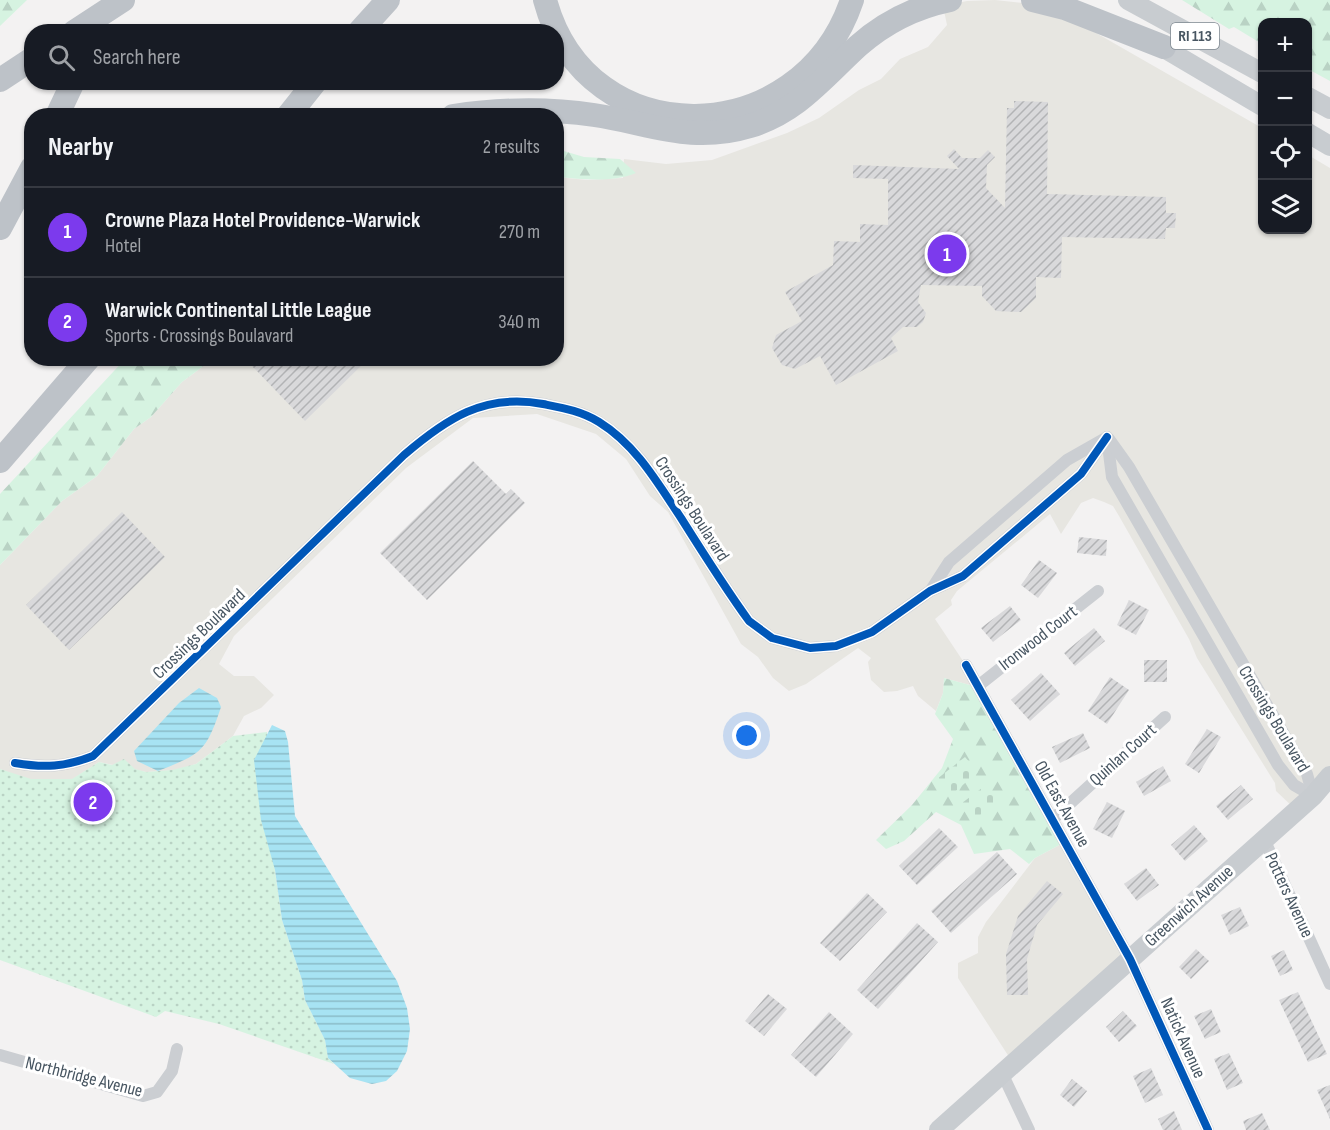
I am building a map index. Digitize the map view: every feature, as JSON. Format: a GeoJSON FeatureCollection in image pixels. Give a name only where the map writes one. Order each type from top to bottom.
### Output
{"type":"FeatureCollection","features":[{"type":"Feature","properties":{"kind":"highway"},"geometry":{"type":"LineString","coordinates":[[100,24],[110,0]]}},
{"type":"Feature","properties":{"kind":"highway"},"geometry":{"type":"LineString","coordinates":[[86,24],[123,0]]}},
{"type":"Feature","properties":{"kind":"highway"},"geometry":{"type":"LineString","coordinates":[[366,24],[388,0]]}},
{"type":"Feature","properties":{"kind":"highway"},"geometry":{"type":"LineString","coordinates":[[545,0],[554,24]]}},
{"type":"Feature","properties":{"kind":"highway"},"geometry":{"type":"LineString","coordinates":[[564,41],[572,55],[606,87],[632,102],[660,112],[704,116],[749,108],[796,83],[831,45],[852,0]]}},
{"type":"Feature","properties":{"kind":"highway"},"geometry":{"type":"LineString","coordinates":[[564,112],[595,115],[685,134],[736,130],[776,116],[801,101],[859,46],[889,23],[923,7],[950,0]]}},
{"type":"Feature","properties":{"kind":"highway"},"geometry":{"type":"LineString","coordinates":[[1033,0],[1065,8],[1164,48]]}},
{"type":"Feature","properties":{"kind":"highway"},"geometry":{"type":"LineString","coordinates":[[0,80],[24,64]]}},
{"type":"Feature","properties":{"kind":"highway"},"geometry":{"type":"LineString","coordinates":[[61,108],[69,90]]}},
{"type":"Feature","properties":{"kind":"highway"},"geometry":{"type":"LineString","coordinates":[[294,108],[309,90]]}},
{"type":"Feature","properties":{"kind":"highway"},"geometry":{"type":"LineString","coordinates":[[0,228],[24,183]]}},
{"type":"Feature","properties":{"kind":"highway"},"geometry":{"type":"LineString","coordinates":[[0,461],[82,366]]}},
{"type":"Feature","properties":{"kind":"highway"},"geometry":{"type":"LineString","coordinates":[[33,424],[88,366]]}},
{"type":"Feature","properties":{"kind":"main road","name":"RI 113"},"geometry":{"type":"LineString","coordinates":[[1076,0],[1258,103]]}},
{"type":"Feature","properties":{"kind":"main road","name":"RI 113"},"geometry":{"type":"LineString","coordinates":[[1128,0],[1261,72]]}},
{"type":"Feature","properties":{"kind":"main road"},"geometry":{"type":"LineString","coordinates":[[1312,135],[1330,146]]}},
{"type":"Feature","properties":{"kind":"main road","name":"Greenwich Avenue"},"geometry":{"type":"LineString","coordinates":[[939,1130],[1313,796],[1330,776]]}},
{"type":"Feature","properties":{"kind":"street","name":"Crossings Boulavard"},"geometry":{"type":"LineString","coordinates":[[15,763],[42,768],[70,765],[93,756],[437,426],[470,409],[501,403],[532,402],[572,409],[598,422],[625,441],[646,465],[749,621],[772,638],[810,648],[836,646],[872,632],[930,591],[963,576],[1081,474],[1107,437]]}},
{"type":"Feature","properties":{"kind":"street","name":"Crossings Boulavard"},"geometry":{"type":"LineString","coordinates":[[930,591],[949,562],[1067,460],[1107,437]]}},
{"type":"Feature","properties":{"kind":"street","name":"Crossings Boulavard"},"geometry":{"type":"LineString","coordinates":[[1107,437],[1129,467],[1307,774],[1313,796]]}},
{"type":"Feature","properties":{"kind":"street","name":"Crossings Boulavard"},"geometry":{"type":"LineString","coordinates":[[1107,437],[1112,477],[1278,765],[1294,785],[1313,796]]}},
{"type":"Feature","properties":{"kind":"street","name":"Ironwood Court"},"geometry":{"type":"LineString","coordinates":[[978,686],[1098,591]]}},
{"type":"Feature","properties":{"kind":"street","name":"Old East Avenue"},"geometry":{"type":"LineString","coordinates":[[966,664],[1054,818],[1130,959]]}},
{"type":"Feature","properties":{"kind":"street","name":"Quinlan Court"},"geometry":{"type":"LineString","coordinates":[[1054,818],[1165,717]]}},
{"type":"Feature","properties":{"kind":"street","name":"Potters Avenue"},"geometry":{"type":"LineString","coordinates":[[1264,839],[1330,984]]}},
{"type":"Feature","properties":{"kind":"street","name":"Natick Avenue"},"geometry":{"type":"LineString","coordinates":[[1130,959],[1209,1130]]}},
{"type":"Feature","properties":{"kind":"street","name":"Northbridge Avenue"},"geometry":{"type":"LineString","coordinates":[[0,1055],[143,1096],[157,1092],[172,1071],[177,1049]]}},
{"type":"Feature","properties":{"kind":"street"},"geometry":{"type":"LineString","coordinates":[[1003,1075],[1029,1130]]}},
{"type":"Feature","properties":{"kind":"shaded area"},"geometry":{"type":"Polygon","coordinates":[[[995,0],[1049,6],[1258,126],[1258,234],[1312,234],[1312,157],[1330,168],[1330,781],[1295,809],[1276,791],[1275,783],[1197,658],[1189,639],[1113,506],[1093,498],[1081,503],[1061,534],[1050,514],[957,591],[951,600],[952,605],[935,619],[981,688],[944,678],[943,693],[936,711],[918,696],[913,686],[884,692],[871,680],[868,662],[871,658],[858,648],[806,684],[789,691],[773,678],[758,657],[741,644],[668,512],[650,496],[626,459],[596,434],[537,414],[473,418],[406,468],[234,636],[219,664],[234,676],[254,676],[274,695],[261,708],[244,716],[233,736],[196,764],[176,770],[146,772],[99,762],[65,784],[32,781],[0,769],[0,565],[62,501],[97,476],[134,429],[151,417],[182,382],[204,366],[564,366],[564,178],[587,180],[623,178],[624,159],[666,164],[712,160],[787,133],[819,118],[859,90],[881,79],[900,59],[928,47],[947,25],[943,6],[967,1],[995,0]]]}},
{"type":"Feature","properties":{"kind":"shaded area"},"geometry":{"type":"Polygon","coordinates":[[[1067,841],[1132,957],[1013,1063],[958,978],[958,963],[978,953],[978,937],[986,922],[1035,858],[1067,841]]]}},
{"type":"Feature","properties":{"kind":"green space"},"geometry":{"type":"Polygon","coordinates":[[[0,0],[27,0],[0,26],[0,0]]]}},
{"type":"Feature","properties":{"kind":"green space"},"geometry":{"type":"Polygon","coordinates":[[[1182,0],[1330,0],[1330,81],[1312,71],[1312,18],[1258,18],[1258,42],[1234,27],[1229,29],[1182,0]]]}},
{"type":"Feature","properties":{"kind":"green space"},"geometry":{"type":"Polygon","coordinates":[[[564,151],[584,157],[620,159],[636,173],[617,178],[564,177],[564,151]]]}},
{"type":"Feature","properties":{"kind":"green space"},"geometry":{"type":"Polygon","coordinates":[[[119,366],[204,366],[182,382],[151,417],[134,429],[97,476],[62,501],[0,565],[0,494],[119,366]]]}},
{"type":"Feature","properties":{"kind":"green space"},"geometry":{"type":"Polygon","coordinates":[[[944,678],[981,688],[1067,841],[1035,858],[1029,864],[1010,849],[974,854],[961,825],[936,812],[904,841],[886,849],[876,840],[912,805],[942,768],[953,739],[935,714],[943,693],[944,678]]]}},
{"type":"Feature","properties":{"kind":"green space"},"geometry":{"type":"Polygon","coordinates":[[[267,732],[275,871],[282,920],[302,980],[305,1000],[325,1040],[328,1058],[334,1064],[219,1024],[165,1011],[156,1017],[0,960],[0,769],[31,779],[72,779],[99,762],[112,765],[124,759],[135,769],[146,772],[172,770],[196,764],[233,736],[267,732]]]}},
{"type":"Feature","properties":{"kind":"green space"},"geometry":{"type":"Polygon","coordinates":[[[965,757],[978,772],[951,795],[937,779],[965,757]]]}},
{"type":"Feature","properties":{"kind":"green space"},"geometry":{"type":"Polygon","coordinates":[[[986,785],[998,801],[975,819],[962,803],[986,785]]]}},
{"type":"Feature","properties":{"kind":"water"},"geometry":{"type":"Polygon","coordinates":[[[199,688],[217,698],[221,707],[206,743],[193,755],[158,771],[137,761],[134,751],[179,703],[199,688]]]}},
{"type":"Feature","properties":{"kind":"water"},"geometry":{"type":"Polygon","coordinates":[[[272,725],[285,731],[288,742],[295,816],[397,981],[407,1008],[410,1029],[407,1051],[397,1071],[386,1081],[372,1084],[350,1078],[328,1058],[325,1040],[305,1000],[302,980],[282,920],[275,870],[261,820],[254,760],[272,725]]]}},
{"type":"Feature","properties":{"kind":"building"},"geometry":{"type":"Polygon","coordinates":[[[1014,101],[1048,102],[1047,194],[1166,197],[1166,213],[1176,213],[1175,228],[1166,228],[1165,239],[1062,237],[1061,278],[1036,277],[1036,298],[1021,312],[996,311],[982,296],[982,286],[921,285],[918,302],[926,313],[923,322],[917,327],[903,327],[891,338],[898,351],[836,385],[820,356],[795,369],[782,365],[772,348],[776,335],[802,321],[785,292],[833,265],[834,241],[860,242],[860,224],[888,225],[888,179],[853,178],[853,165],[959,169],[947,156],[954,149],[962,158],[980,158],[988,150],[995,157],[987,165],[986,188],[1005,208],[1007,108],[1014,108],[1014,101]]]}},
{"type":"Feature","properties":{"kind":"building"},"geometry":{"type":"Polygon","coordinates":[[[252,366],[361,366],[305,421],[252,366]]]}},
{"type":"Feature","properties":{"kind":"building"},"geometry":{"type":"Polygon","coordinates":[[[473,461],[506,494],[511,489],[525,503],[427,600],[380,553],[473,461]]]}},
{"type":"Feature","properties":{"kind":"building"},"geometry":{"type":"Polygon","coordinates":[[[122,512],[165,557],[69,650],[26,605],[122,512]]]}},
{"type":"Feature","properties":{"kind":"building"},"geometry":{"type":"Polygon","coordinates":[[[1079,537],[1107,540],[1106,556],[1077,553],[1079,537]]]}},
{"type":"Feature","properties":{"kind":"building"},"geometry":{"type":"Polygon","coordinates":[[[1039,560],[1057,573],[1038,598],[1021,585],[1039,560]]]}},
{"type":"Feature","properties":{"kind":"building"},"geometry":{"type":"Polygon","coordinates":[[[1129,600],[1149,610],[1136,635],[1117,625],[1129,600]]]}},
{"type":"Feature","properties":{"kind":"building"},"geometry":{"type":"Polygon","coordinates":[[[1010,606],[1021,620],[993,642],[981,628],[1010,606]]]}},
{"type":"Feature","properties":{"kind":"building"},"geometry":{"type":"Polygon","coordinates":[[[1094,628],[1105,641],[1075,666],[1064,653],[1094,628]]]}},
{"type":"Feature","properties":{"kind":"building"},"geometry":{"type":"Polygon","coordinates":[[[1144,660],[1167,660],[1167,682],[1144,682],[1144,660]]]}},
{"type":"Feature","properties":{"kind":"building"},"geometry":{"type":"Polygon","coordinates":[[[1041,673],[1060,694],[1030,721],[1011,700],[1041,673]]]}},
{"type":"Feature","properties":{"kind":"building"},"geometry":{"type":"Polygon","coordinates":[[[1110,677],[1129,690],[1107,724],[1088,711],[1110,677]]]}},
{"type":"Feature","properties":{"kind":"building"},"geometry":{"type":"Polygon","coordinates":[[[1207,729],[1221,737],[1199,773],[1185,764],[1207,729]]]}},
{"type":"Feature","properties":{"kind":"building"},"geometry":{"type":"Polygon","coordinates":[[[1083,733],[1090,748],[1060,763],[1052,747],[1083,733]]]}},
{"type":"Feature","properties":{"kind":"building"},"geometry":{"type":"Polygon","coordinates":[[[1163,766],[1171,781],[1144,796],[1136,782],[1163,766]]]}},
{"type":"Feature","properties":{"kind":"building"},"geometry":{"type":"Polygon","coordinates":[[[1241,785],[1253,799],[1228,820],[1216,806],[1241,785]]]}},
{"type":"Feature","properties":{"kind":"building"},"geometry":{"type":"Polygon","coordinates":[[[79,789],[110,793],[107,815],[76,810],[79,789]]]}},
{"type":"Feature","properties":{"kind":"building"},"geometry":{"type":"Polygon","coordinates":[[[1107,802],[1125,811],[1112,838],[1093,829],[1107,802]]]}},
{"type":"Feature","properties":{"kind":"building"},"geometry":{"type":"Polygon","coordinates":[[[1194,825],[1208,841],[1185,861],[1171,845],[1194,825]]]}},
{"type":"Feature","properties":{"kind":"building"},"geometry":{"type":"Polygon","coordinates":[[[939,828],[958,847],[917,885],[899,866],[939,828]]]}},
{"type":"Feature","properties":{"kind":"building"},"geometry":{"type":"Polygon","coordinates":[[[997,852],[1017,874],[951,933],[931,911],[997,852]]]}},
{"type":"Feature","properties":{"kind":"building"},"geometry":{"type":"Polygon","coordinates":[[[1146,868],[1159,885],[1137,901],[1124,884],[1146,868]]]}},
{"type":"Feature","properties":{"kind":"building"},"geometry":{"type":"Polygon","coordinates":[[[1047,881],[1063,894],[1037,925],[1027,959],[1028,995],[1007,995],[1006,954],[1018,916],[1047,881]]]}},
{"type":"Feature","properties":{"kind":"building"},"geometry":{"type":"Polygon","coordinates":[[[867,893],[887,912],[840,961],[820,943],[867,893]]]}},
{"type":"Feature","properties":{"kind":"building"},"geometry":{"type":"Polygon","coordinates":[[[1240,907],[1249,926],[1230,935],[1221,915],[1240,907]]]}},
{"type":"Feature","properties":{"kind":"building"},"geometry":{"type":"Polygon","coordinates":[[[917,923],[938,942],[878,1009],[857,990],[917,923]]]}},
{"type":"Feature","properties":{"kind":"building"},"geometry":{"type":"Polygon","coordinates":[[[1196,949],[1209,961],[1191,979],[1179,967],[1196,949]]]}},
{"type":"Feature","properties":{"kind":"building"},"geometry":{"type":"Polygon","coordinates":[[[1284,950],[1293,970],[1280,976],[1271,956],[1284,950]]]}},
{"type":"Feature","properties":{"kind":"building"},"geometry":{"type":"Polygon","coordinates":[[[1298,992],[1327,1054],[1308,1062],[1279,1000],[1298,992]]]}},
{"type":"Feature","properties":{"kind":"building"},"geometry":{"type":"Polygon","coordinates":[[[768,994],[787,1009],[764,1036],[745,1021],[768,994]]]}},
{"type":"Feature","properties":{"kind":"building"},"geometry":{"type":"Polygon","coordinates":[[[1211,1009],[1221,1032],[1205,1039],[1194,1016],[1211,1009]]]}},
{"type":"Feature","properties":{"kind":"building"},"geometry":{"type":"Polygon","coordinates":[[[1123,1011],[1137,1026],[1119,1042],[1106,1027],[1123,1011]]]}},
{"type":"Feature","properties":{"kind":"building"},"geometry":{"type":"Polygon","coordinates":[[[829,1012],[853,1034],[816,1077],[791,1055],[829,1012]]]}},
{"type":"Feature","properties":{"kind":"building"},"geometry":{"type":"Polygon","coordinates":[[[1229,1053],[1243,1083],[1227,1090],[1214,1059],[1229,1053]]]}},
{"type":"Feature","properties":{"kind":"building"},"geometry":{"type":"Polygon","coordinates":[[[1151,1068],[1163,1095],[1145,1103],[1133,1076],[1151,1068]]]}},
{"type":"Feature","properties":{"kind":"building"},"geometry":{"type":"Polygon","coordinates":[[[1072,1079],[1087,1091],[1074,1107],[1060,1095],[1072,1079]]]}},
{"type":"Feature","properties":{"kind":"building"},"geometry":{"type":"Polygon","coordinates":[[[1330,1085],[1330,1119],[1317,1090],[1330,1085]]]}},
{"type":"Feature","properties":{"kind":"building"},"geometry":{"type":"Polygon","coordinates":[[[1174,1111],[1182,1130],[1163,1130],[1158,1119],[1174,1111]]]}},
{"type":"Feature","properties":{"kind":"building"},"geometry":{"type":"Polygon","coordinates":[[[1262,1113],[1270,1130],[1246,1130],[1243,1121],[1262,1113]]]}},
{"type":"Feature","properties":{"kind":"cycle path"},"geometry":{"type":"LineString","coordinates":[[15,763],[54,766],[93,756],[404,455],[451,420],[484,406],[502,402],[550,405],[585,415],[612,431],[635,453],[654,478],[749,621],[772,638],[810,648],[836,646],[872,632],[930,591],[963,576],[1081,474],[1107,437]]}},
{"type":"Feature","properties":{"kind":"cycle path"},"geometry":{"type":"LineString","coordinates":[[966,665],[1130,959],[1208,1130]]}},
{"type":"Feature","properties":{"kind":"place","name":"Crowne Plaza Hotel Providence-Warwick"},"geometry":{"type":"Point","coordinates":[947,254]}},
{"type":"Feature","properties":{"kind":"place","name":"Warwick Continental Little League"},"geometry":{"type":"Point","coordinates":[93,802]}}]}
